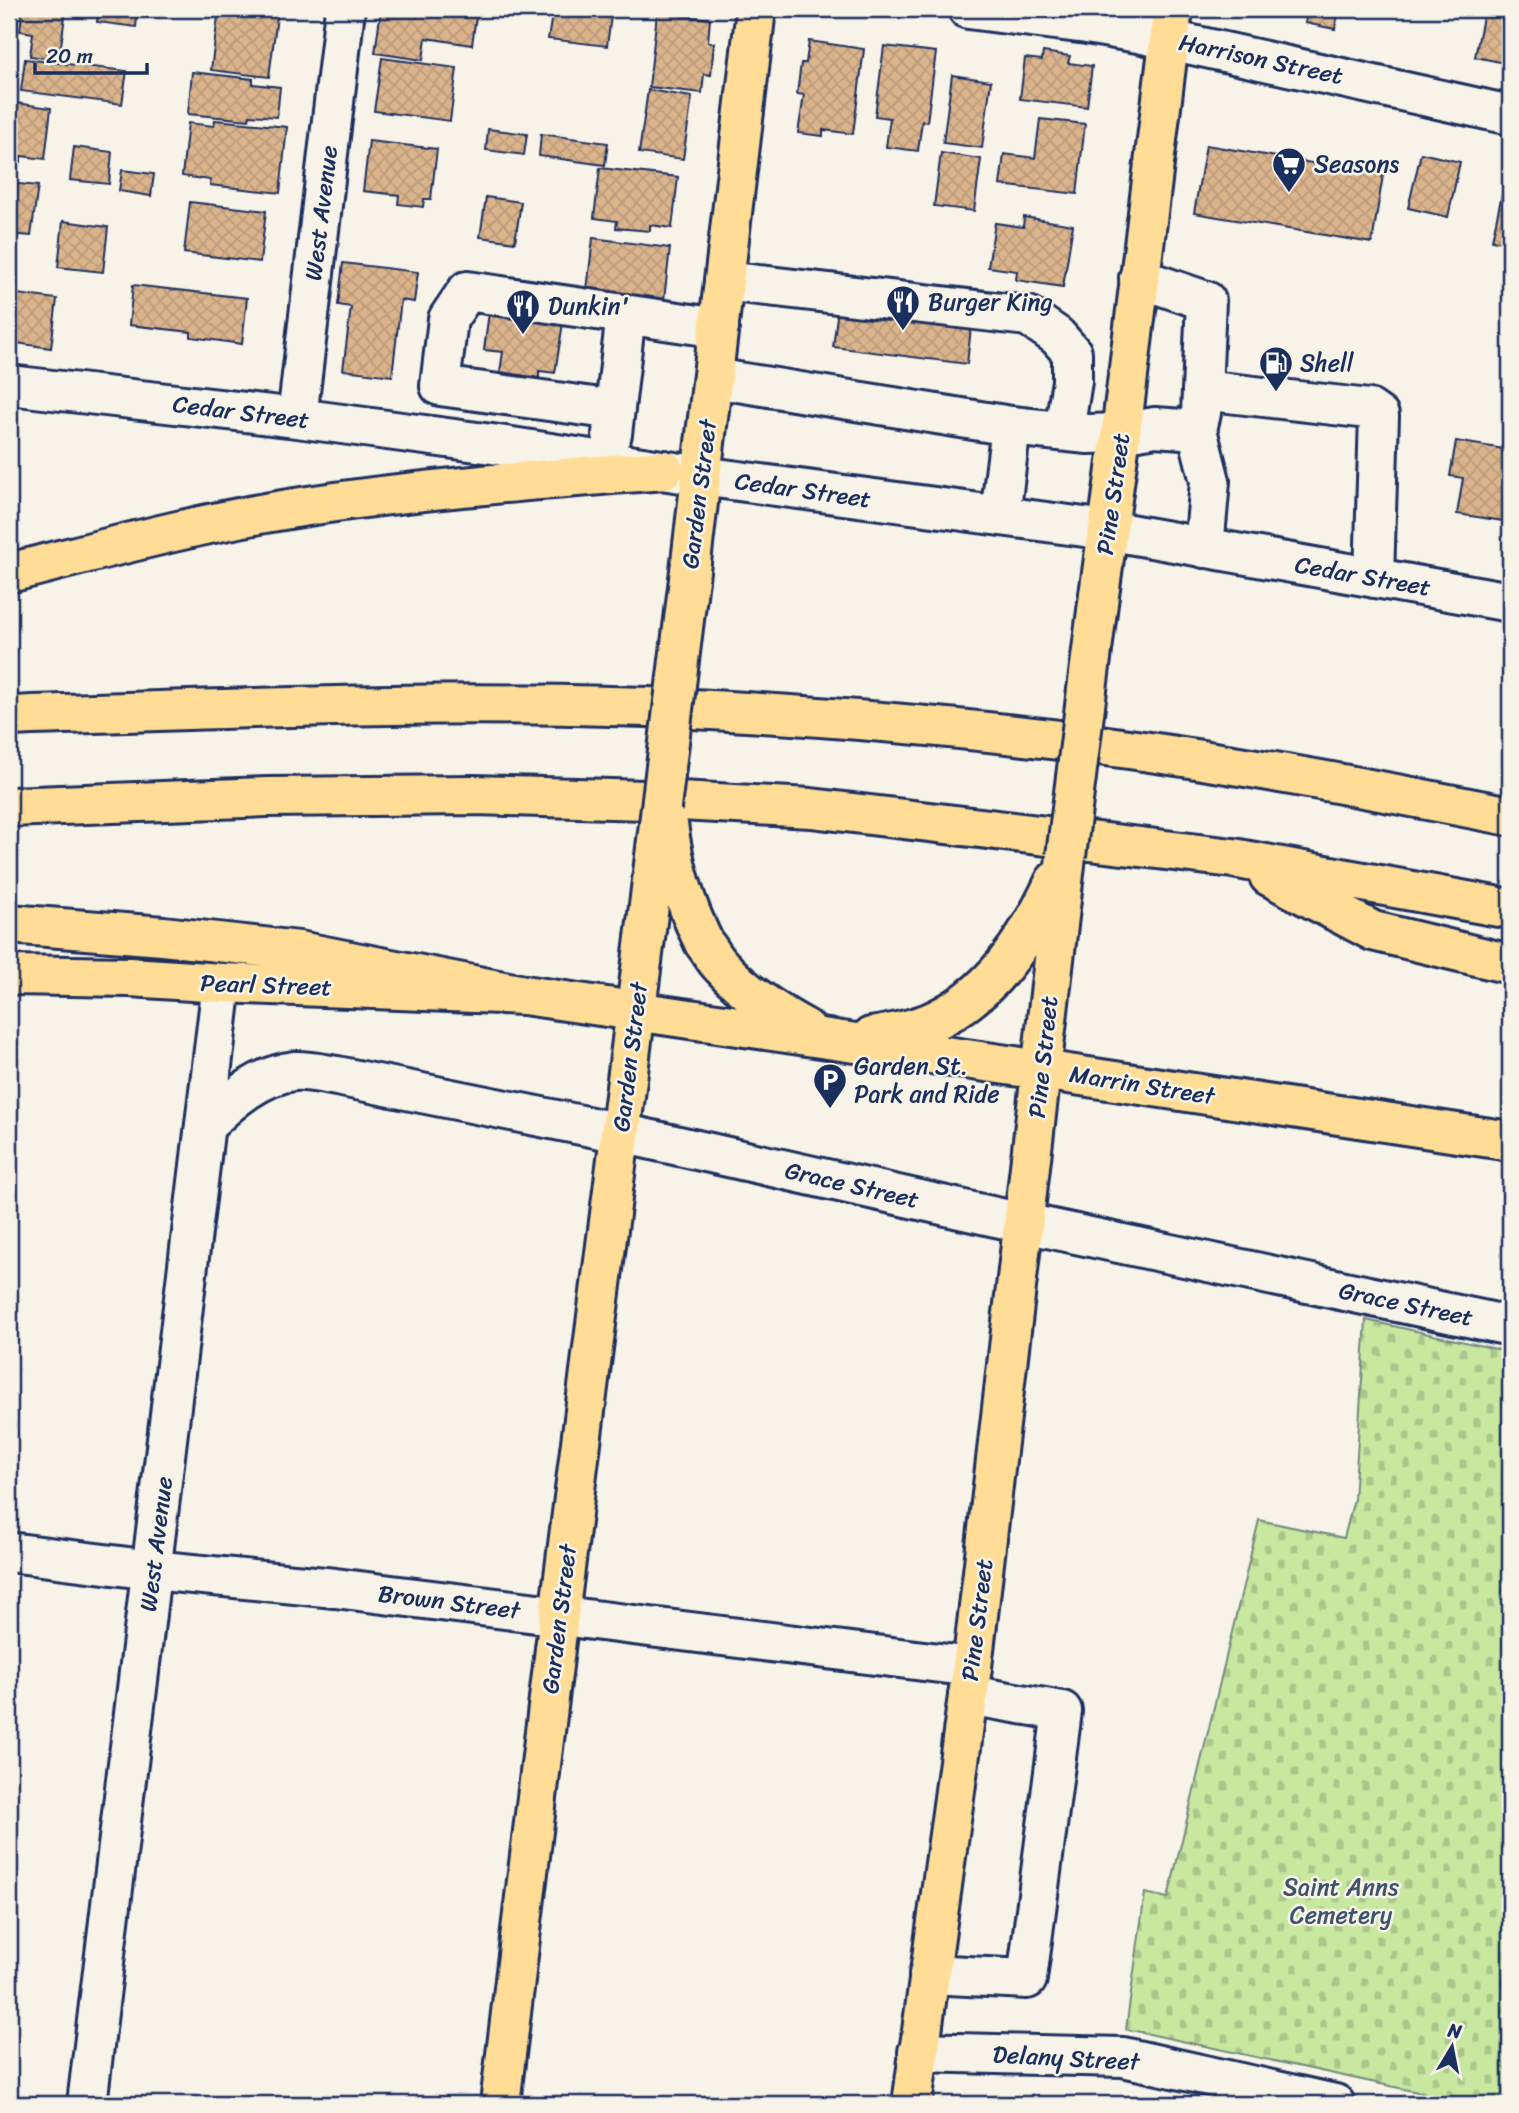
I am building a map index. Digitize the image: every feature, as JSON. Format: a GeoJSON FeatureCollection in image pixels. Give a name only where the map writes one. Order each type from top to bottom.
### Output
{"type":"FeatureCollection","features":[{"type":"Feature","properties":{"kind":"main road","name":"Garden Street"},"geometry":{"type":"LineString","coordinates":[[500,2104],[689,579],[756,9]]}},
{"type":"Feature","properties":{"kind":"main road","name":"Pine Street"},"geometry":{"type":"LineString","coordinates":[[912,2104],[970,1681],[1066,856],[1171,24]]}},
{"type":"Feature","properties":{"kind":"main road"},"geometry":{"type":"LineString","coordinates":[[9,573],[215,523],[286,510],[497,483],[664,470]]}},
{"type":"Feature","properties":{"kind":"main road"},"geometry":{"type":"LineString","coordinates":[[9,716],[329,706],[461,705],[728,711],[929,726],[1130,749],[1274,771],[1510,816]]}},
{"type":"Feature","properties":{"kind":"main road"},"geometry":{"type":"LineString","coordinates":[[663,784],[668,829],[682,889],[691,918],[704,943],[737,983],[760,1002],[810,1031],[836,1041],[896,1033],[928,1023],[956,1009],[978,993],[999,973],[1017,950],[1066,856]]}},
{"type":"Feature","properties":{"kind":"main road"},"geometry":{"type":"LineString","coordinates":[[9,807],[423,794],[668,800],[811,808],[1233,858],[1510,909]]}},
{"type":"Feature","properties":{"kind":"main road"},"geometry":{"type":"LineString","coordinates":[[1233,858],[1373,931],[1510,964]]}},
{"type":"Feature","properties":{"kind":"main road"},"geometry":{"type":"LineString","coordinates":[[9,924],[229,942],[299,951],[524,995]]}},
{"type":"Feature","properties":{"kind":"main road","name":"Pearl Street"},"geometry":{"type":"LineString","coordinates":[[9,975],[130,977],[222,984],[524,995]]}},
{"type":"Feature","properties":{"kind":"main road","name":"Marrin Street"},"geometry":{"type":"LineString","coordinates":[[524,995],[1510,1141]]}},
{"type":"Feature","properties":{"kind":"street","name":"West Avenue"},"geometry":{"type":"LineString","coordinates":[[296,418],[345,9]]}},
{"type":"Feature","properties":{"kind":"street","name":"Harrison Street"},"geometry":{"type":"LineString","coordinates":[[968,9],[1087,24],[1171,24],[1510,115]]}},
{"type":"Feature","properties":{"kind":"street"},"geometry":{"type":"LineString","coordinates":[[1139,278],[1206,301],[1201,413],[1197,430],[1210,481],[1204,548]]}},
{"type":"Feature","properties":{"kind":"street"},"geometry":{"type":"LineString","coordinates":[[724,281],[1027,316],[1057,336],[1072,354],[1072,381],[1064,431]]}},
{"type":"Feature","properties":{"kind":"street"},"geometry":{"type":"LineString","coordinates":[[615,410],[440,386],[449,319],[467,291],[719,328]]}},
{"type":"Feature","properties":{"kind":"street"},"geometry":{"type":"LineString","coordinates":[[609,462],[626,314]]}},
{"type":"Feature","properties":{"kind":"street"},"geometry":{"type":"LineString","coordinates":[[713,378],[1011,426],[1088,433],[1121,433],[1155,427],[1197,430]]}},
{"type":"Feature","properties":{"kind":"street","name":"Cedar Street"},"geometry":{"type":"LineString","coordinates":[[9,385],[296,418],[1107,530],[1510,602]]}},
{"type":"Feature","properties":{"kind":"street"},"geometry":{"type":"LineString","coordinates":[[1202,390],[1369,409],[1378,416],[1374,578]]}},
{"type":"Feature","properties":{"kind":"street"},"geometry":{"type":"LineString","coordinates":[[1000,516],[1011,426]]}},
{"type":"Feature","properties":{"kind":"street","name":"West Avenue"},"geometry":{"type":"LineString","coordinates":[[87,2104],[222,984]]}},
{"type":"Feature","properties":{"kind":"street","name":"Grace Street"},"geometry":{"type":"LineString","coordinates":[[207,1124],[226,1105],[270,1078],[295,1071],[337,1076],[621,1133],[1024,1223],[1510,1326]]}},
{"type":"Feature","properties":{"kind":"street","name":"Brown Street"},"geometry":{"type":"LineString","coordinates":[[9,1552],[559,1616],[970,1681],[1062,1711],[1027,1979],[929,1974]]}},
{"type":"Feature","properties":{"kind":"street","name":"Delany Street"},"geometry":{"type":"LineString","coordinates":[[918,2052],[1123,2057],[1335,2104]]}},
{"type":"Feature","properties":{"kind":"green space","name":"Saint Anns Cemetery"},"geometry":{"type":"Polygon","coordinates":[[[1366,1320],[1510,1352],[1510,2104],[1473,2104],[1126,2029],[1145,1893],[1168,1898],[1259,1520],[1344,1538],[1354,1499],[1366,1320]]]}},
{"type":"Feature","properties":{"kind":"building"},"geometry":{"type":"Polygon","coordinates":[[[9,9],[66,9],[59,60],[30,56],[33,33],[20,31],[22,12],[9,9]]]}},
{"type":"Feature","properties":{"kind":"building"},"geometry":{"type":"Polygon","coordinates":[[[99,9],[138,9],[136,27],[97,22],[99,9]]]}},
{"type":"Feature","properties":{"kind":"building"},"geometry":{"type":"Polygon","coordinates":[[[219,9],[278,9],[269,77],[211,70],[219,9]]]}},
{"type":"Feature","properties":{"kind":"building"},"geometry":{"type":"Polygon","coordinates":[[[381,9],[477,9],[472,45],[426,38],[423,60],[375,53],[381,9]]]}},
{"type":"Feature","properties":{"kind":"building"},"geometry":{"type":"Polygon","coordinates":[[[553,9],[612,9],[607,46],[548,39],[553,9]]]}},
{"type":"Feature","properties":{"kind":"building"},"geometry":{"type":"Polygon","coordinates":[[[1213,9],[1247,9],[1246,14],[1213,9]]]}},
{"type":"Feature","properties":{"kind":"building"},"geometry":{"type":"Polygon","coordinates":[[[1308,9],[1339,9],[1335,29],[1305,23],[1308,9]]]}},
{"type":"Feature","properties":{"kind":"building"},"geometry":{"type":"Polygon","coordinates":[[[1484,12],[1510,17],[1510,64],[1475,57],[1484,12]]]}},
{"type":"Feature","properties":{"kind":"building"},"geometry":{"type":"Polygon","coordinates":[[[657,13],[710,19],[708,42],[714,43],[711,75],[704,74],[702,93],[649,87],[657,13]]]}},
{"type":"Feature","properties":{"kind":"building"},"geometry":{"type":"Polygon","coordinates":[[[809,41],[864,49],[853,134],[823,130],[823,136],[798,133],[804,95],[797,94],[801,63],[806,63],[809,41]]]}},
{"type":"Feature","properties":{"kind":"building"},"geometry":{"type":"Polygon","coordinates":[[[884,46],[936,52],[927,122],[922,121],[918,151],[886,147],[890,118],[875,116],[884,46]]]}},
{"type":"Feature","properties":{"kind":"building"},"geometry":{"type":"Polygon","coordinates":[[[1043,52],[1070,56],[1068,63],[1092,66],[1087,107],[1020,99],[1025,58],[1042,60],[1043,52]]]}},
{"type":"Feature","properties":{"kind":"building"},"geometry":{"type":"Polygon","coordinates":[[[382,58],[457,68],[450,121],[374,111],[382,58]]]}},
{"type":"Feature","properties":{"kind":"building"},"geometry":{"type":"Polygon","coordinates":[[[25,59],[127,71],[122,104],[21,91],[25,59]]]}},
{"type":"Feature","properties":{"kind":"building"},"geometry":{"type":"Polygon","coordinates":[[[192,72],[253,79],[253,84],[280,87],[277,117],[250,115],[249,120],[188,114],[192,72]]]}},
{"type":"Feature","properties":{"kind":"building"},"geometry":{"type":"Polygon","coordinates":[[[952,75],[991,81],[982,148],[943,143],[952,75]]]}},
{"type":"Feature","properties":{"kind":"building"},"geometry":{"type":"Polygon","coordinates":[[[648,90],[692,97],[683,159],[639,153],[648,90]]]}},
{"type":"Feature","properties":{"kind":"building"},"geometry":{"type":"Polygon","coordinates":[[[9,102],[51,108],[45,159],[21,156],[21,162],[9,160],[9,102]]]}},
{"type":"Feature","properties":{"kind":"building"},"geometry":{"type":"Polygon","coordinates":[[[1040,119],[1085,124],[1077,194],[1000,185],[1004,154],[1035,158],[1040,119]]]}},
{"type":"Feature","properties":{"kind":"building"},"geometry":{"type":"Polygon","coordinates":[[[215,120],[287,127],[280,193],[210,185],[210,180],[182,176],[188,123],[214,126],[215,120]]]}},
{"type":"Feature","properties":{"kind":"building"},"geometry":{"type":"Polygon","coordinates":[[[488,129],[527,134],[524,155],[486,150],[488,129]]]}},
{"type":"Feature","properties":{"kind":"building"},"geometry":{"type":"Polygon","coordinates":[[[541,134],[608,143],[605,165],[539,156],[541,134]]]}},
{"type":"Feature","properties":{"kind":"building"},"geometry":{"type":"Polygon","coordinates":[[[369,141],[437,149],[431,199],[424,199],[423,207],[398,204],[399,195],[363,191],[369,141]]]}},
{"type":"Feature","properties":{"kind":"building","name":"Seasons"},"geometry":{"type":"Polygon","coordinates":[[[1206,145],[1383,175],[1372,243],[1194,213],[1206,145]]]}},
{"type":"Feature","properties":{"kind":"building"},"geometry":{"type":"Polygon","coordinates":[[[74,147],[112,152],[109,184],[70,180],[74,147]]]}},
{"type":"Feature","properties":{"kind":"building"},"geometry":{"type":"Polygon","coordinates":[[[941,153],[981,159],[974,211],[934,206],[941,153]]]}},
{"type":"Feature","properties":{"kind":"building"},"geometry":{"type":"Polygon","coordinates":[[[1421,153],[1460,162],[1448,217],[1408,208],[1421,153]]]}},
{"type":"Feature","properties":{"kind":"building"},"geometry":{"type":"Polygon","coordinates":[[[600,168],[678,177],[672,228],[650,225],[650,231],[616,228],[617,221],[594,218],[600,168]]]}},
{"type":"Feature","properties":{"kind":"building"},"geometry":{"type":"Polygon","coordinates":[[[122,170],[154,174],[151,196],[119,191],[122,170]]]}},
{"type":"Feature","properties":{"kind":"building"},"geometry":{"type":"Polygon","coordinates":[[[1507,171],[1510,171],[1510,244],[1492,240],[1507,171]]]}},
{"type":"Feature","properties":{"kind":"building"},"geometry":{"type":"Polygon","coordinates":[[[9,183],[38,186],[31,236],[9,234],[9,183]]]}},
{"type":"Feature","properties":{"kind":"building"},"geometry":{"type":"Polygon","coordinates":[[[486,197],[521,202],[515,242],[480,237],[486,197]]]}},
{"type":"Feature","properties":{"kind":"building"},"geometry":{"type":"Polygon","coordinates":[[[190,202],[266,211],[260,262],[184,253],[190,202]]]}},
{"type":"Feature","properties":{"kind":"building"},"geometry":{"type":"Polygon","coordinates":[[[1024,217],[1073,225],[1063,287],[1016,280],[1017,271],[988,267],[995,223],[1023,227],[1024,217]]]}},
{"type":"Feature","properties":{"kind":"building"},"geometry":{"type":"Polygon","coordinates":[[[63,221],[108,227],[103,272],[58,267],[63,221]]]}},
{"type":"Feature","properties":{"kind":"building"},"geometry":{"type":"Polygon","coordinates":[[[593,238],[670,248],[664,300],[587,290],[593,238]]]}},
{"type":"Feature","properties":{"kind":"building"},"geometry":{"type":"Polygon","coordinates":[[[343,263],[418,272],[414,302],[401,300],[392,376],[343,370],[351,307],[338,305],[343,263]]]}},
{"type":"Feature","properties":{"kind":"building"},"geometry":{"type":"Polygon","coordinates":[[[133,285],[247,298],[242,344],[191,337],[191,332],[129,325],[133,285]]]}},
{"type":"Feature","properties":{"kind":"building"},"geometry":{"type":"Polygon","coordinates":[[[9,293],[57,299],[51,348],[9,342],[9,293]]]}},
{"type":"Feature","properties":{"kind":"building","name":"Burger King"},"geometry":{"type":"Polygon","coordinates":[[[839,301],[972,318],[967,364],[833,347],[839,301]]]}},
{"type":"Feature","properties":{"kind":"building","name":"Dunkin'"},"geometry":{"type":"Polygon","coordinates":[[[489,312],[563,323],[555,373],[539,371],[539,378],[500,372],[503,352],[484,350],[489,312]]]}},
{"type":"Feature","properties":{"kind":"building"},"geometry":{"type":"Polygon","coordinates":[[[1456,441],[1510,450],[1510,522],[1457,514],[1463,478],[1450,476],[1456,441]]]}},
{"type":"Feature","properties":{"kind":"place","name":"Seasons"},"geometry":{"type":"Point","coordinates":[1289,194]}},
{"type":"Feature","properties":{"kind":"place","name":"Burger King"},"geometry":{"type":"Point","coordinates":[903,332]}},
{"type":"Feature","properties":{"kind":"place","name":"Dunkin'"},"geometry":{"type":"Point","coordinates":[523,336]}},
{"type":"Feature","properties":{"kind":"place","name":"Shell"},"geometry":{"type":"Point","coordinates":[1276,393]}},
{"type":"Feature","properties":{"kind":"place","name":"Garden St. Park and Ride"},"geometry":{"type":"Point","coordinates":[830,1110]}}]}
